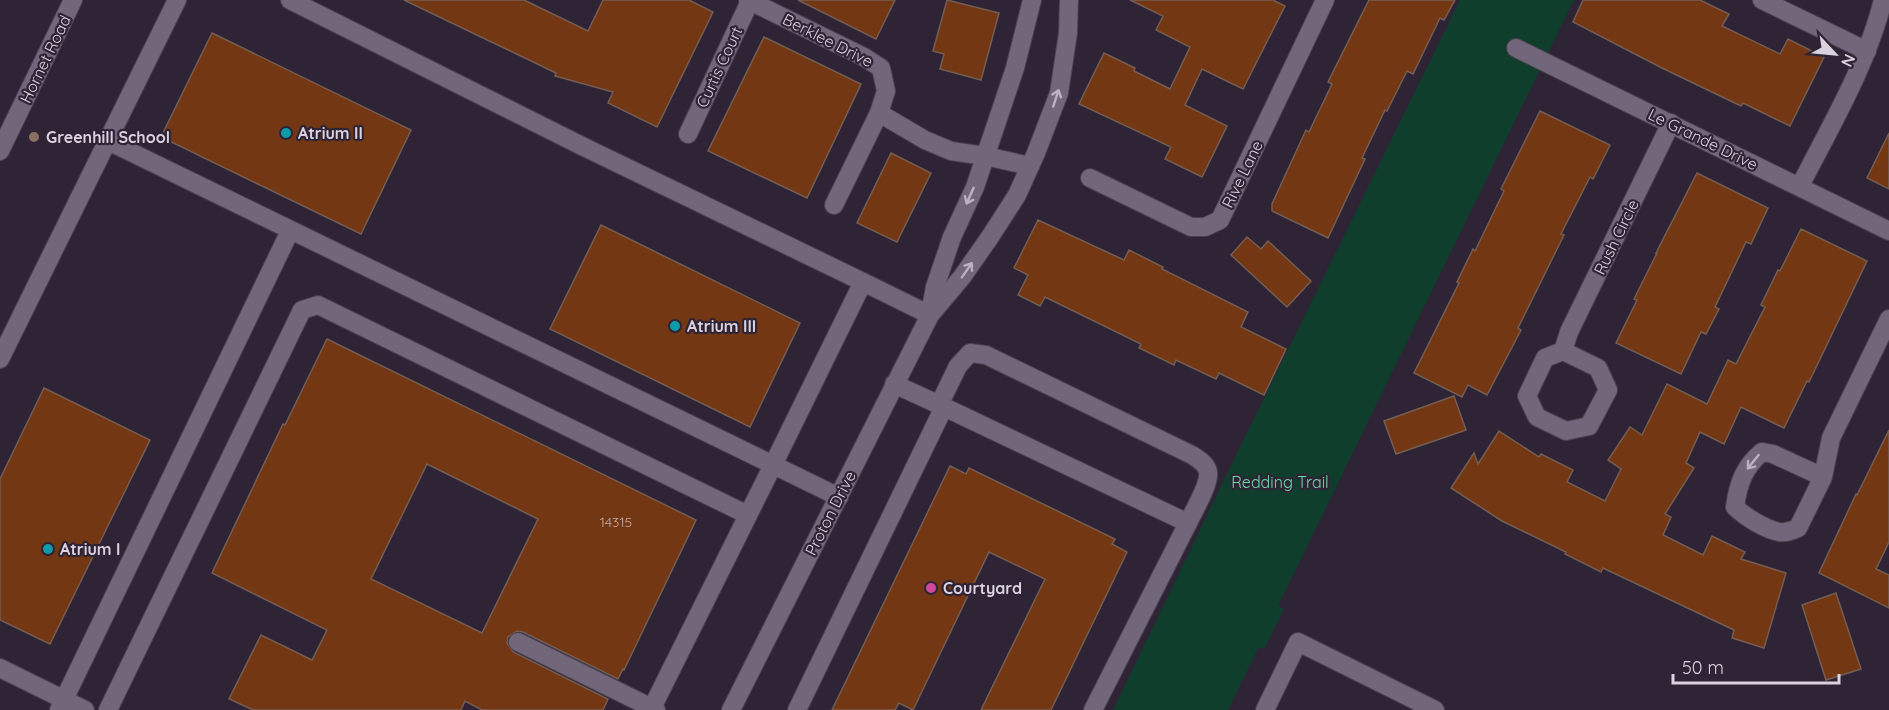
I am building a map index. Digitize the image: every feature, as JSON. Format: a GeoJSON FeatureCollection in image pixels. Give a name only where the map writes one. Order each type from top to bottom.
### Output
{"type":"FeatureCollection","features":[{"type":"Feature","properties":{"kind":"street","name":"Hornet Road"},"geometry":{"type":"LineString","coordinates":[[0,151],[74,0]]}},
{"type":"Feature","properties":{"kind":"street"},"geometry":{"type":"LineString","coordinates":[[0,359],[177,0]]}},
{"type":"Feature","properties":{"kind":"street"},"geometry":{"type":"LineString","coordinates":[[290,0],[572,141],[930,315]]}},
{"type":"Feature","properties":{"kind":"street","name":"Berklee Drive"},"geometry":{"type":"LineString","coordinates":[[749,0],[864,57],[881,68],[886,91],[879,113]]}},
{"type":"Feature","properties":{"kind":"street","name":"Curtis Court"},"geometry":{"type":"LineString","coordinates":[[688,134],[749,0]]}},
{"type":"Feature","properties":{"kind":"street","name":"Proton Drive"},"geometry":{"type":"LineString","coordinates":[[930,315],[935,287],[945,257],[975,187],[1015,68],[1032,0]]}},
{"type":"Feature","properties":{"kind":"street","name":"Proton Drive"},"geometry":{"type":"LineString","coordinates":[[730,710],[930,315],[962,277],[1017,195],[1059,93],[1068,33],[1069,0]]}},
{"type":"Feature","properties":{"kind":"street","name":"Rive Lane"},"geometry":{"type":"LineString","coordinates":[[1090,178],[1191,227],[1205,227],[1220,220],[1326,0]]}},
{"type":"Feature","properties":{"kind":"street"},"geometry":{"type":"LineString","coordinates":[[1762,0],[1867,51]]}},
{"type":"Feature","properties":{"kind":"street"},"geometry":{"type":"LineString","coordinates":[[1800,186],[1867,51],[1878,24],[1883,0]]}},
{"type":"Feature","properties":{"kind":"street","name":"Le Grande Drive"},"geometry":{"type":"LineString","coordinates":[[1516,48],[1889,231]]}},
{"type":"Feature","properties":{"kind":"street"},"geometry":{"type":"LineString","coordinates":[[834,205],[879,113],[925,140],[951,151],[1030,166]]}},
{"type":"Feature","properties":{"kind":"street","name":"Rush Circle"},"geometry":{"type":"LineString","coordinates":[[1563,351],[1569,332],[1671,123]]}},
{"type":"Feature","properties":{"kind":"street"},"geometry":{"type":"LineString","coordinates":[[108,141],[839,497]]}},
{"type":"Feature","properties":{"kind":"street"},"geometry":{"type":"LineString","coordinates":[[62,705],[290,231]]}},
{"type":"Feature","properties":{"kind":"street"},"geometry":{"type":"LineString","coordinates":[[518,642],[653,709],[862,282]]}},
{"type":"Feature","properties":{"kind":"street"},"geometry":{"type":"LineString","coordinates":[[108,710],[302,310],[318,305],[748,515]]}},
{"type":"Feature","properties":{"kind":"street"},"geometry":{"type":"LineString","coordinates":[[1823,477],[1773,454],[1762,452],[1751,462],[1737,489],[1735,507],[1745,516],[1777,532],[1788,532],[1798,528],[1823,477],[1831,438],[1889,319]]}},
{"type":"Feature","properties":{"kind":"street"},"geometry":{"type":"LineString","coordinates":[[1563,351],[1598,368],[1608,390],[1589,426],[1566,431],[1537,417],[1527,396],[1545,358],[1563,351]]}},
{"type":"Feature","properties":{"kind":"street"},"geometry":{"type":"LineString","coordinates":[[797,710],[942,406],[958,366],[970,353],[986,355],[1192,455],[1203,463],[1208,473],[1206,485],[1188,523],[1093,710]]}},
{"type":"Feature","properties":{"kind":"street"},"geometry":{"type":"LineString","coordinates":[[894,384],[1188,523]]}},
{"type":"Feature","properties":{"kind":"street"},"geometry":{"type":"LineString","coordinates":[[1265,710],[1298,642],[1435,710]]}},
{"type":"Feature","properties":{"kind":"street"},"geometry":{"type":"LineString","coordinates":[[0,668],[62,705],[85,710]]}},
{"type":"Feature","properties":{"kind":"green space","name":"Redding Trail"},"geometry":{"type":"Polygon","coordinates":[[[1460,0],[1574,0],[1278,606],[1284,609],[1264,649],[1259,647],[1228,710],[1113,710],[1241,445],[1460,0]]]}},
{"type":"Feature","properties":{"kind":"building"},"geometry":{"type":"Polygon","coordinates":[[[404,0],[524,0],[588,31],[603,0],[689,0],[713,12],[657,127],[608,103],[613,92],[555,76],[556,73],[404,0]]]}},
{"type":"Feature","properties":{"kind":"building"},"geometry":{"type":"Polygon","coordinates":[[[798,0],[895,0],[876,39],[798,0]]]}},
{"type":"Feature","properties":{"kind":"building"},"geometry":{"type":"Polygon","coordinates":[[[947,0],[999,13],[981,80],[940,69],[944,54],[933,51],[947,0]]]}},
{"type":"Feature","properties":{"kind":"building"},"geometry":{"type":"Polygon","coordinates":[[[1130,0],[1273,0],[1285,6],[1243,89],[1202,69],[1185,105],[1227,126],[1202,177],[1165,159],[1171,147],[1079,104],[1104,53],[1170,89],[1190,47],[1156,30],[1163,16],[1130,0]]]}},
{"type":"Feature","properties":{"kind":"building"},"geometry":{"type":"Polygon","coordinates":[[[1369,0],[1455,0],[1444,20],[1440,18],[1413,74],[1407,71],[1387,111],[1385,110],[1328,238],[1272,211],[1272,204],[1306,130],[1309,132],[1332,84],[1328,82],[1369,0]]]}},
{"type":"Feature","properties":{"kind":"building"},"geometry":{"type":"Polygon","coordinates":[[[1583,0],[1700,0],[1729,14],[1722,26],[1780,54],[1788,39],[1824,57],[1790,126],[1743,103],[1741,106],[1573,22],[1583,0]]]}},
{"type":"Feature","properties":{"kind":"building","name":"Atrium II"},"geometry":{"type":"Polygon","coordinates":[[[212,33],[411,130],[361,234],[161,137],[212,33]]]}},
{"type":"Feature","properties":{"kind":"building"},"geometry":{"type":"Polygon","coordinates":[[[764,37],[861,84],[807,198],[708,151],[764,37]]]}},
{"type":"Feature","properties":{"kind":"building"},"geometry":{"type":"Polygon","coordinates":[[[1540,111],[1610,145],[1593,179],[1590,177],[1561,234],[1564,235],[1518,328],[1521,330],[1487,395],[1468,385],[1462,397],[1414,373],[1459,283],[1457,282],[1473,249],[1475,251],[1504,191],[1501,189],[1540,111]]]}},
{"type":"Feature","properties":{"kind":"building"},"geometry":{"type":"Polygon","coordinates":[[[1889,133],[1889,189],[1867,178],[1889,133]]]}},
{"type":"Feature","properties":{"kind":"building"},"geometry":{"type":"Polygon","coordinates":[[[891,153],[931,173],[897,242],[857,223],[891,153]]]}},
{"type":"Feature","properties":{"kind":"building"},"geometry":{"type":"Polygon","coordinates":[[[1697,173],[1768,208],[1751,244],[1746,242],[1715,307],[1719,309],[1706,334],[1701,332],[1681,374],[1616,343],[1637,300],[1634,299],[1697,173]]]}},
{"type":"Feature","properties":{"kind":"building"},"geometry":{"type":"Polygon","coordinates":[[[1038,220],[1124,260],[1129,250],[1248,312],[1241,327],[1286,349],[1264,395],[1219,373],[1216,379],[1176,360],[1174,365],[1139,348],[1141,344],[1045,297],[1040,306],[1018,295],[1028,275],[1014,268],[1038,220]]]}},
{"type":"Feature","properties":{"kind":"building","name":"Atrium III"},"geometry":{"type":"Polygon","coordinates":[[[601,225],[800,323],[750,427],[550,329],[601,225]]]}},
{"type":"Feature","properties":{"kind":"building"},"geometry":{"type":"Polygon","coordinates":[[[1801,229],[1867,261],[1809,382],[1807,381],[1784,428],[1741,407],[1724,444],[1700,432],[1686,463],[1694,468],[1665,514],[1671,517],[1663,535],[1703,555],[1712,536],[1745,552],[1741,559],[1786,573],[1764,648],[1732,638],[1734,630],[1603,568],[1601,572],[1565,554],[1566,552],[1502,521],[1451,488],[1474,453],[1478,464],[1499,431],[1539,457],[1541,454],[1573,470],[1567,482],[1605,501],[1621,469],[1608,460],[1630,427],[1642,435],[1667,384],[1707,404],[1728,360],[1736,364],[1765,307],[1761,305],[1801,229]]]}},
{"type":"Feature","properties":{"kind":"building"},"geometry":{"type":"Polygon","coordinates":[[[1247,237],[1261,249],[1268,241],[1311,281],[1287,307],[1231,255],[1247,237]]]}},
{"type":"Feature","properties":{"kind":"building"},"geometry":{"type":"Polygon","coordinates":[[[327,339],[696,520],[618,679],[523,632],[517,631],[508,637],[507,643],[513,652],[608,699],[603,710],[482,710],[465,701],[461,710],[253,710],[229,699],[261,635],[312,660],[327,630],[212,573],[283,424],[285,425],[327,339]],[[427,464],[371,579],[482,633],[538,519],[427,464]]]}},
{"type":"Feature","properties":{"kind":"building","name":"Atrium I"},"geometry":{"type":"Polygon","coordinates":[[[44,388],[150,440],[50,644],[0,620],[0,479],[44,388]]]}},
{"type":"Feature","properties":{"kind":"building"},"geometry":{"type":"Polygon","coordinates":[[[1454,396],[1466,430],[1396,454],[1384,421],[1454,396]]]}},
{"type":"Feature","properties":{"kind":"building"},"geometry":{"type":"Polygon","coordinates":[[[1889,430],[1889,542],[1876,569],[1889,575],[1889,608],[1819,573],[1889,430]]]}},
{"type":"Feature","properties":{"kind":"building","name":"Courtyard"},"geometry":{"type":"Polygon","coordinates":[[[950,466],[966,474],[969,468],[1115,539],[1112,544],[1127,552],[1051,710],[981,710],[1045,579],[989,552],[913,710],[899,703],[895,710],[832,710],[950,466]]]}},
{"type":"Feature","properties":{"kind":"building"},"geometry":{"type":"Polygon","coordinates":[[[1836,593],[1861,669],[1826,680],[1802,605],[1836,593]]]}},
{"type":"Feature","properties":{"kind":"place","name":"Atrium II"},"geometry":{"type":"Point","coordinates":[286,133]}},
{"type":"Feature","properties":{"kind":"place","name":"Greenhill School"},"geometry":{"type":"Point","coordinates":[34,137]}},
{"type":"Feature","properties":{"kind":"place","name":"Atrium III"},"geometry":{"type":"Point","coordinates":[675,326]}},
{"type":"Feature","properties":{"kind":"place","name":"Atrium I"},"geometry":{"type":"Point","coordinates":[48,549]}},
{"type":"Feature","properties":{"kind":"place","name":"Courtyard"},"geometry":{"type":"Point","coordinates":[931,588]}}]}
